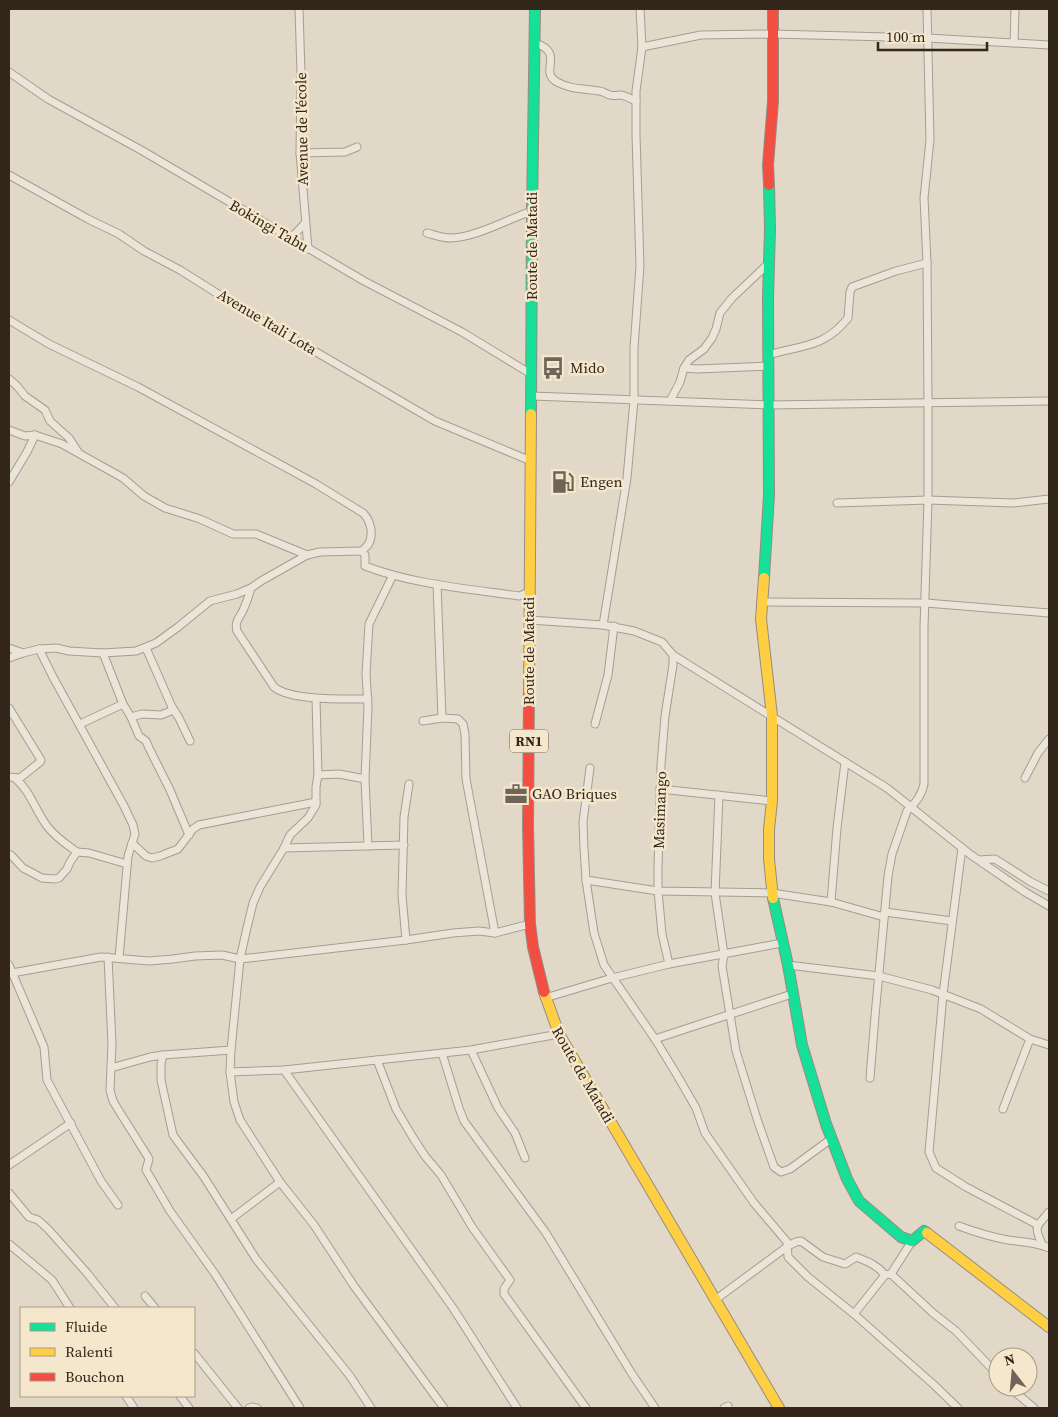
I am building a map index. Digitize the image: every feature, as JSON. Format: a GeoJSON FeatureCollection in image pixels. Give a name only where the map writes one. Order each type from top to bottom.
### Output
{"type":"FeatureCollection","features":[{"type":"Feature","properties":{"kind":"main road","name":"Route de Matadi"},"geometry":{"type":"LineString","coordinates":[[535,9],[528,825],[530,924],[533,946],[545,998],[559,1034],[779,1408]]}},
{"type":"Feature","properties":{"kind":"main road"},"geometry":{"type":"LineString","coordinates":[[773,9],[773,101],[768,165],[770,229],[768,355],[769,495],[761,619],[772,716],[772,801],[769,829],[772,893],[788,966],[802,1045],[831,1139],[847,1179],[859,1201],[908,1241],[912,1241],[924,1231],[927,1233],[1049,1328]]}},
{"type":"Feature","properties":{"kind":"street","name":"Avenue de l'école"},"geometry":{"type":"LineString","coordinates":[[299,9],[301,73],[300,153],[308,249]]}},
{"type":"Feature","properties":{"kind":"street"},"geometry":{"type":"LineString","coordinates":[[603,625],[627,478],[634,400],[634,348],[640,266],[636,90],[642,47],[640,9]]}},
{"type":"Feature","properties":{"kind":"street"},"geometry":{"type":"LineString","coordinates":[[870,1078],[884,914],[892,854],[907,811],[923,790],[924,784],[924,627],[928,500],[928,403],[924,198],[930,140],[927,9]]}},
{"type":"Feature","properties":{"kind":"street"},"geometry":{"type":"LineString","coordinates":[[1014,43],[1015,9]]}},
{"type":"Feature","properties":{"kind":"street"},"geometry":{"type":"LineString","coordinates":[[642,47],[701,35],[772,34],[928,38],[1049,45]]}},
{"type":"Feature","properties":{"kind":"street"},"geometry":{"type":"LineString","coordinates":[[535,44],[549,50],[551,56],[550,73],[556,81],[570,88],[600,91],[610,95],[624,96],[636,101]]}},
{"type":"Feature","properties":{"kind":"street","name":"Bokingi Tabu"},"geometry":{"type":"LineString","coordinates":[[9,72],[48,99],[141,150],[397,300],[462,332],[531,374]]}},
{"type":"Feature","properties":{"kind":"street"},"geometry":{"type":"LineString","coordinates":[[300,153],[345,152],[357,147]]}},
{"type":"Feature","properties":{"kind":"street","name":"Avenue Itali Lota"},"geometry":{"type":"LineString","coordinates":[[9,175],[119,234],[242,309],[435,421],[531,461]]}},
{"type":"Feature","properties":{"kind":"street"},"geometry":{"type":"LineString","coordinates":[[427,233],[443,238],[468,235],[532,211]]}},
{"type":"Feature","properties":{"kind":"street"},"geometry":{"type":"LineString","coordinates":[[288,237],[295,234],[305,223]]}},
{"type":"Feature","properties":{"kind":"street"},"geometry":{"type":"LineString","coordinates":[[670,401],[689,360],[704,349],[712,338],[720,313],[732,298],[769,263]]}},
{"type":"Feature","properties":{"kind":"street"},"geometry":{"type":"LineString","coordinates":[[768,355],[811,345],[831,335],[848,318],[850,289],[852,287],[896,271],[926,264]]}},
{"type":"Feature","properties":{"kind":"street"},"geometry":{"type":"LineString","coordinates":[[9,320],[49,344],[138,388],[342,499],[363,513],[370,522],[371,530],[369,544],[362,551],[320,552],[307,555],[251,588],[210,601],[178,627],[146,648],[136,651],[103,653],[56,648],[40,649],[9,658]]}},
{"type":"Feature","properties":{"kind":"street"},"geometry":{"type":"LineString","coordinates":[[684,368],[768,366]]}},
{"type":"Feature","properties":{"kind":"street"},"geometry":{"type":"LineString","coordinates":[[9,379],[25,396],[45,410],[50,421],[69,438],[79,452]]}},
{"type":"Feature","properties":{"kind":"street"},"geometry":{"type":"LineString","coordinates":[[532,396],[769,405],[1049,401]]}},
{"type":"Feature","properties":{"kind":"street"},"geometry":{"type":"LineString","coordinates":[[9,430],[24,436],[36,435],[52,439],[79,452],[123,478],[144,496],[165,508],[200,519],[233,534],[256,534],[307,555]]}},
{"type":"Feature","properties":{"kind":"street"},"geometry":{"type":"LineString","coordinates":[[9,482],[36,435]]}},
{"type":"Feature","properties":{"kind":"street"},"geometry":{"type":"LineString","coordinates":[[837,503],[928,500],[1013,503],[1049,499]]}},
{"type":"Feature","properties":{"kind":"street"},"geometry":{"type":"LineString","coordinates":[[362,551],[365,555],[365,566],[392,575],[437,584],[519,596],[530,592]]}},
{"type":"Feature","properties":{"kind":"street"},"geometry":{"type":"LineString","coordinates":[[368,846],[365,779],[368,699],[366,674],[369,624],[392,575]]}},
{"type":"Feature","properties":{"kind":"street"},"geometry":{"type":"LineString","coordinates":[[437,584],[442,718]]}},
{"type":"Feature","properties":{"kind":"street"},"geometry":{"type":"LineString","coordinates":[[251,588],[244,611],[235,625],[274,687],[279,691],[316,699],[368,699]]}},
{"type":"Feature","properties":{"kind":"street"},"geometry":{"type":"LineString","coordinates":[[761,602],[926,603],[1049,613]]}},
{"type":"Feature","properties":{"kind":"street"},"geometry":{"type":"LineString","coordinates":[[530,620],[614,626],[634,631],[662,642],[673,655],[887,788],[978,860],[1024,892],[1049,906]]}},
{"type":"Feature","properties":{"kind":"street"},"geometry":{"type":"LineString","coordinates":[[595,724],[608,675],[614,626]]}},
{"type":"Feature","properties":{"kind":"street"},"geometry":{"type":"LineString","coordinates":[[9,648],[23,653]]}},
{"type":"Feature","properties":{"kind":"street"},"geometry":{"type":"LineString","coordinates":[[146,648],[172,707],[190,741]]}},
{"type":"Feature","properties":{"kind":"street"},"geometry":{"type":"LineString","coordinates":[[40,649],[53,677],[133,824],[135,834],[128,856],[119,958]]}},
{"type":"Feature","properties":{"kind":"street"},"geometry":{"type":"LineString","coordinates":[[103,653],[123,704],[140,736],[146,741],[189,835]]}},
{"type":"Feature","properties":{"kind":"street","name":"Masimango"},"geometry":{"type":"LineString","coordinates":[[669,964],[662,934],[658,891],[660,789],[665,716],[673,655]]}},
{"type":"Feature","properties":{"kind":"street"},"geometry":{"type":"LineString","coordinates":[[316,699],[318,775],[316,802],[308,818],[290,835],[260,886],[253,904],[240,959],[230,1072],[234,1102],[240,1120],[280,1182],[314,1225],[354,1286],[444,1408]]}},
{"type":"Feature","properties":{"kind":"street"},"geometry":{"type":"LineString","coordinates":[[80,724],[123,704]]}},
{"type":"Feature","properties":{"kind":"street"},"geometry":{"type":"LineString","coordinates":[[131,716],[165,714],[171,711],[172,707]]}},
{"type":"Feature","properties":{"kind":"street"},"geometry":{"type":"LineString","coordinates":[[9,708],[41,760],[20,778],[12,777]]}},
{"type":"Feature","properties":{"kind":"street"},"geometry":{"type":"LineString","coordinates":[[423,721],[442,718],[458,719],[462,724],[465,734],[466,779],[495,933]]}},
{"type":"Feature","properties":{"kind":"street"},"geometry":{"type":"LineString","coordinates":[[1025,778],[1038,753],[1049,739]]}},
{"type":"Feature","properties":{"kind":"street"},"geometry":{"type":"LineString","coordinates":[[831,902],[845,762]]}},
{"type":"Feature","properties":{"kind":"street"},"geometry":{"type":"LineString","coordinates":[[590,768],[583,822],[586,880],[594,933],[604,964],[612,978],[655,1039],[696,1108],[705,1134],[754,1203],[787,1242],[788,1257],[802,1272],[854,1314],[958,1408]]}},
{"type":"Feature","properties":{"kind":"street"},"geometry":{"type":"LineString","coordinates":[[318,775],[339,774],[365,779]]}},
{"type":"Feature","properties":{"kind":"street"},"geometry":{"type":"LineString","coordinates":[[12,777],[26,789],[53,834],[76,852],[89,853],[127,864]]}},
{"type":"Feature","properties":{"kind":"street"},"geometry":{"type":"LineString","coordinates":[[406,940],[402,895],[404,817],[409,784]]}},
{"type":"Feature","properties":{"kind":"street"},"geometry":{"type":"LineString","coordinates":[[660,789],[772,801]]}},
{"type":"Feature","properties":{"kind":"street"},"geometry":{"type":"LineString","coordinates":[[718,794],[715,893],[724,955],[722,966],[736,1051],[758,1122],[774,1166],[781,1172],[790,1169],[831,1139]]}},
{"type":"Feature","properties":{"kind":"street"},"geometry":{"type":"LineString","coordinates":[[132,843],[146,856],[152,858],[178,849],[193,829],[199,826],[316,802]]}},
{"type":"Feature","properties":{"kind":"street"},"geometry":{"type":"LineString","coordinates":[[284,848],[404,845]]}},
{"type":"Feature","properties":{"kind":"street"},"geometry":{"type":"LineString","coordinates":[[962,848],[942,994],[929,1147],[931,1158],[936,1168],[966,1187],[1038,1225]]}},
{"type":"Feature","properties":{"kind":"street"},"geometry":{"type":"LineString","coordinates":[[9,856],[11,855],[23,868],[42,878],[55,879],[59,878],[68,869],[76,852]]}},
{"type":"Feature","properties":{"kind":"street"},"geometry":{"type":"LineString","coordinates":[[978,860],[994,859],[1030,882],[1049,891]]}},
{"type":"Feature","properties":{"kind":"street"},"geometry":{"type":"LineString","coordinates":[[586,880],[658,891],[772,893],[831,902],[884,914],[952,921]]}},
{"type":"Feature","properties":{"kind":"street"},"geometry":{"type":"LineString","coordinates":[[12,973],[108,957],[148,961],[222,955],[240,959],[453,933],[479,931],[495,933],[530,924]]}},
{"type":"Feature","properties":{"kind":"street"},"geometry":{"type":"LineString","coordinates":[[545,998],[612,978],[669,964],[724,955],[782,942]]}},
{"type":"Feature","properties":{"kind":"street"},"geometry":{"type":"LineString","coordinates":[[108,957],[110,1090],[113,1101],[148,1157],[146,1166],[148,1173],[170,1211],[215,1274],[300,1408]]}},
{"type":"Feature","properties":{"kind":"street"},"geometry":{"type":"LineString","coordinates":[[9,965],[44,1047],[47,1080],[101,1181],[118,1206]]}},
{"type":"Feature","properties":{"kind":"street"},"geometry":{"type":"LineString","coordinates":[[788,966],[879,976],[942,994],[981,1009],[1030,1039],[1049,1045]]}},
{"type":"Feature","properties":{"kind":"street"},"geometry":{"type":"LineString","coordinates":[[655,1039],[792,994]]}},
{"type":"Feature","properties":{"kind":"street"},"geometry":{"type":"LineString","coordinates":[[230,1072],[284,1070],[471,1050],[559,1034]]}},
{"type":"Feature","properties":{"kind":"street"},"geometry":{"type":"LineString","coordinates":[[1003,1108],[1030,1039]]}},
{"type":"Feature","properties":{"kind":"street"},"geometry":{"type":"LineString","coordinates":[[111,1068],[163,1054],[231,1050]]}},
{"type":"Feature","properties":{"kind":"street"},"geometry":{"type":"LineString","coordinates":[[471,1050],[498,1108],[515,1133],[525,1158]]}},
{"type":"Feature","properties":{"kind":"street"},"geometry":{"type":"LineString","coordinates":[[442,1053],[464,1121],[546,1233],[627,1366],[655,1408]]}},
{"type":"Feature","properties":{"kind":"street"},"geometry":{"type":"LineString","coordinates":[[163,1054],[161,1080],[173,1135],[204,1177],[256,1259],[350,1376],[370,1408]]}},
{"type":"Feature","properties":{"kind":"street"},"geometry":{"type":"LineString","coordinates":[[377,1060],[396,1109],[412,1136],[425,1156],[441,1175],[472,1227],[510,1280],[504,1289],[504,1294],[586,1408]]}},
{"type":"Feature","properties":{"kind":"street"},"geometry":{"type":"LineString","coordinates":[[284,1070],[453,1308],[517,1408]]}},
{"type":"Feature","properties":{"kind":"street"},"geometry":{"type":"LineString","coordinates":[[9,1165],[71,1123]]}},
{"type":"Feature","properties":{"kind":"street"},"geometry":{"type":"LineString","coordinates":[[231,1219],[280,1182]]}},
{"type":"Feature","properties":{"kind":"street"},"geometry":{"type":"LineString","coordinates":[[9,1193],[29,1217],[38,1220],[48,1229],[88,1273],[115,1307]]}},
{"type":"Feature","properties":{"kind":"street"},"geometry":{"type":"LineString","coordinates":[[1042,1244],[1036,1233],[1038,1225],[1049,1212]]}},
{"type":"Feature","properties":{"kind":"street"},"geometry":{"type":"LineString","coordinates":[[959,1226],[975,1233],[1006,1240],[1042,1244],[1049,1248]]}},
{"type":"Feature","properties":{"kind":"street"},"geometry":{"type":"LineString","coordinates":[[715,1300],[788,1246],[800,1241],[823,1257],[845,1264],[856,1257],[869,1261],[880,1268],[956,1331],[988,1365]]}},
{"type":"Feature","properties":{"kind":"street"},"geometry":{"type":"LineString","coordinates":[[854,1314],[888,1274],[912,1241]]}},
{"type":"Feature","properties":{"kind":"street"},"geometry":{"type":"LineString","coordinates":[[9,1244],[52,1280],[69,1307]]}},
{"type":"Feature","properties":{"kind":"street"},"geometry":{"type":"LineString","coordinates":[[145,1296],[154,1307]]}},
{"type":"Feature","properties":{"kind":"street"},"geometry":{"type":"LineString","coordinates":[[195,1354],[238,1408]]}},
{"type":"Feature","properties":{"kind":"street"},"geometry":{"type":"LineString","coordinates":[[127,1397],[134,1408]]}},
{"type":"Feature","properties":{"kind":"street"},"geometry":{"type":"LineString","coordinates":[[181,1397],[189,1408]]}},
{"type":"Feature","properties":{"kind":"street"},"geometry":{"type":"LineString","coordinates":[[1021,1397],[1034,1408]]}},
{"type":"Feature","properties":{"kind":"street"},"geometry":{"type":"LineString","coordinates":[[250,1408],[257,1408]]}},
{"type":"Feature","properties":{"kind":"traffic: fast"},"geometry":{"type":"LineString","coordinates":[[531,414],[535,9]]}},
{"type":"Feature","properties":{"kind":"traffic: fast"},"geometry":{"type":"LineString","coordinates":[[764,578],[769,495],[769,185]]}},
{"type":"Feature","properties":{"kind":"traffic: fast"},"geometry":{"type":"LineString","coordinates":[[773,898],[788,965],[802,1045],[826,1124],[847,1179],[859,1201],[901,1237],[912,1241],[924,1231],[927,1233]]}},
{"type":"Feature","properties":{"kind":"traffic: slow"},"geometry":{"type":"LineString","coordinates":[[529,695],[531,414]]}},
{"type":"Feature","properties":{"kind":"traffic: slow"},"geometry":{"type":"LineString","coordinates":[[764,578],[761,619],[772,716],[772,801],[769,829],[769,859],[773,898]]}},
{"type":"Feature","properties":{"kind":"traffic: slow"},"geometry":{"type":"LineString","coordinates":[[544,992],[559,1034],[779,1408]]}},
{"type":"Feature","properties":{"kind":"traffic: slow"},"geometry":{"type":"LineString","coordinates":[[927,1233],[1049,1327]]}},
{"type":"Feature","properties":{"kind":"traffic: jam"},"geometry":{"type":"LineString","coordinates":[[769,185],[768,165],[773,101],[773,9]]}},
{"type":"Feature","properties":{"kind":"traffic: jam"},"geometry":{"type":"LineString","coordinates":[[529,695],[528,825],[530,924],[533,947],[544,992]]}},
{"type":"Feature","properties":{"kind":"place","name":"Mido"},"geometry":{"type":"Point","coordinates":[553,368]}},
{"type":"Feature","properties":{"kind":"place","name":"Engen"},"geometry":{"type":"Point","coordinates":[563,482]}},
{"type":"Feature","properties":{"kind":"place","name":"GAO Briques"},"geometry":{"type":"Point","coordinates":[516,794]}}]}
